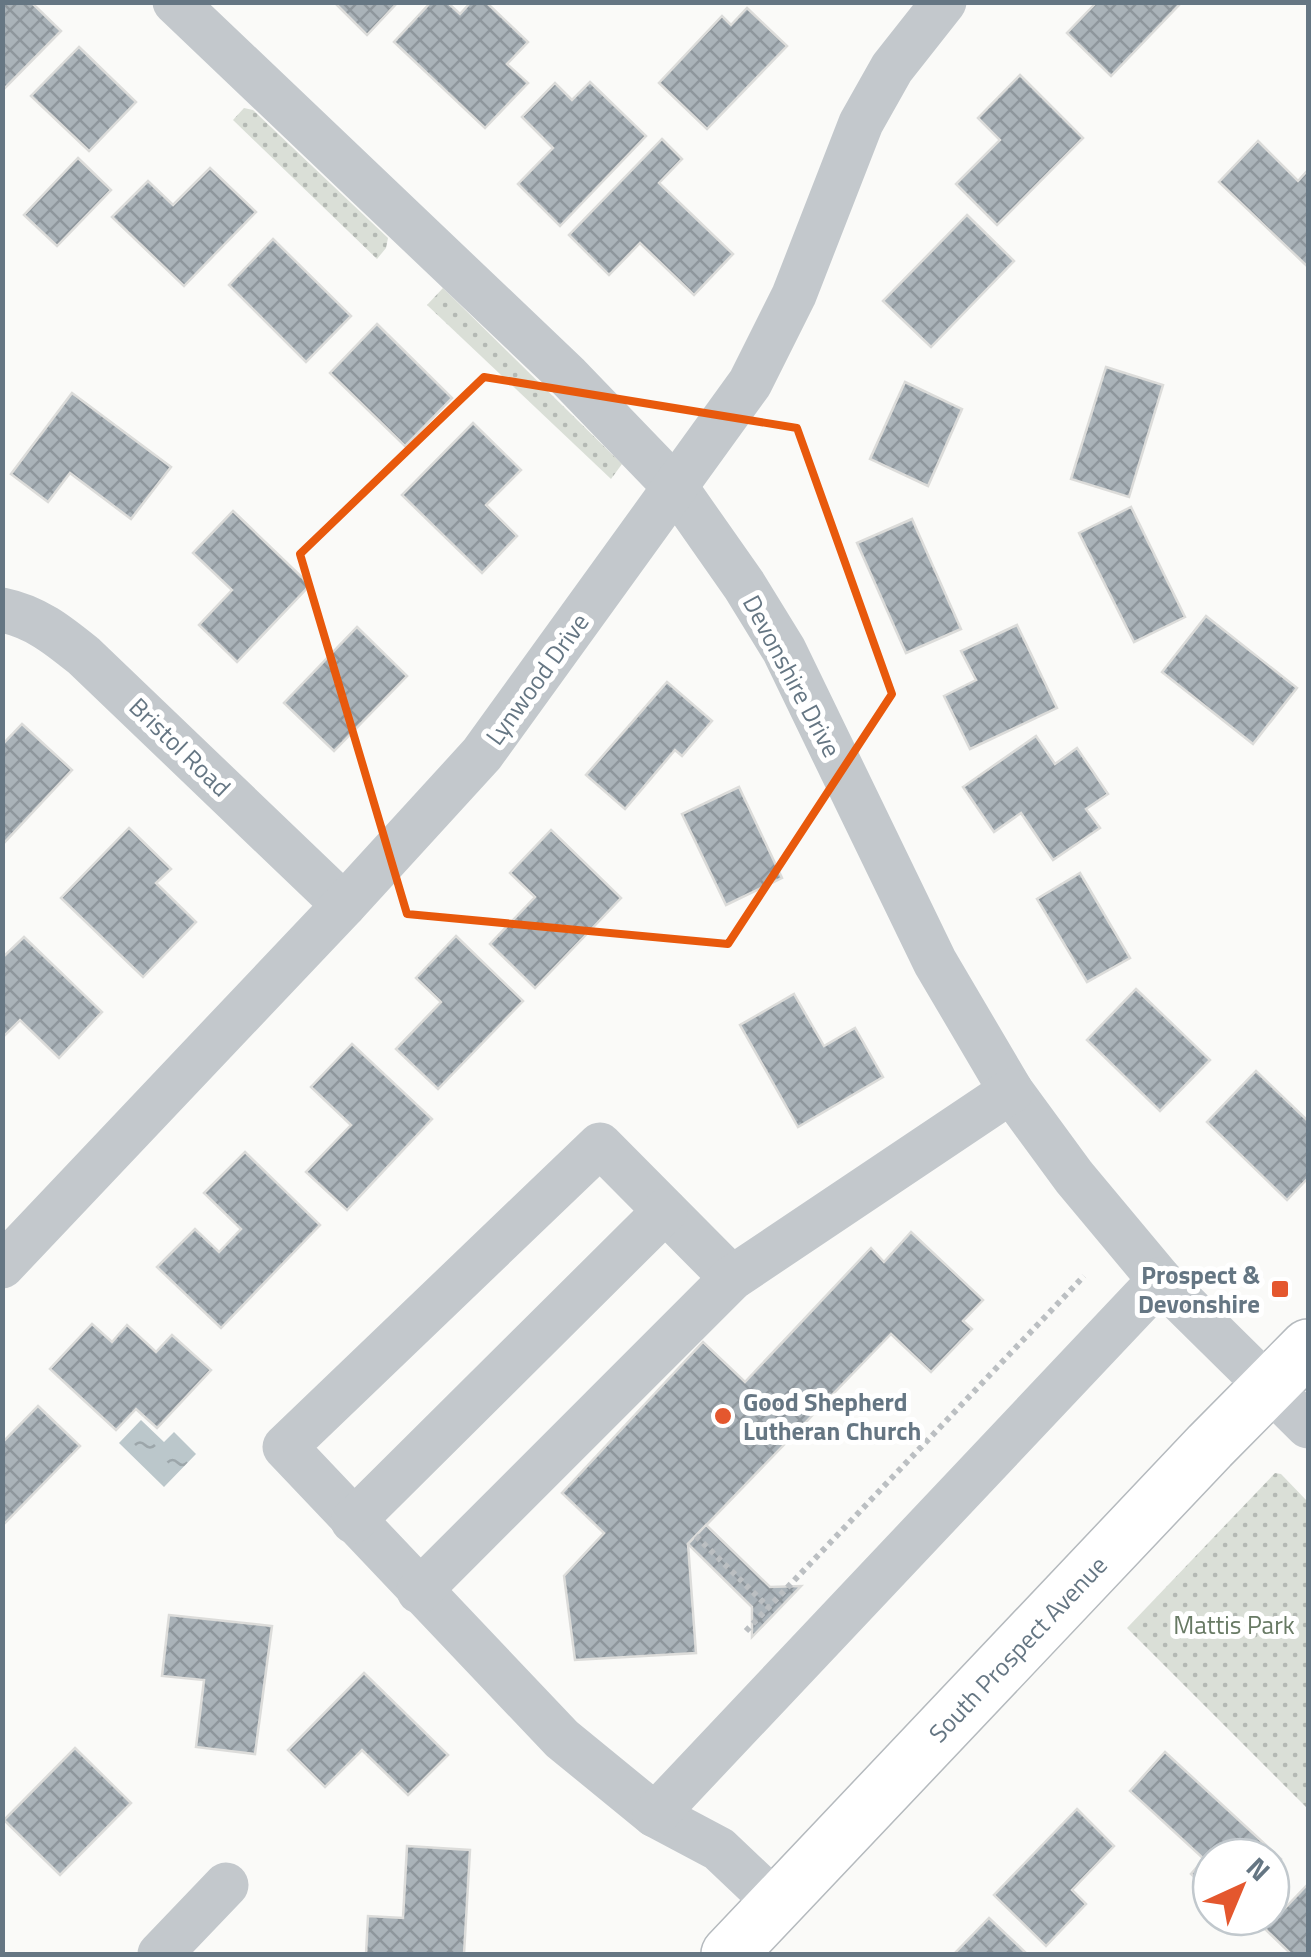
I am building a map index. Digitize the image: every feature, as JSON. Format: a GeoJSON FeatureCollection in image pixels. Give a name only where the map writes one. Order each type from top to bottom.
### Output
{"type":"FeatureCollection","features":[{"type":"Feature","properties":{"kind":"main road","name":"South Prospect Avenue"},"geometry":{"type":"LineString","coordinates":[[729,1954],[1210,1446],[1308,1348]]}},
{"type":"Feature","properties":{"kind":"street","name":"Devonshire Drive"},"geometry":{"type":"LineString","coordinates":[[175,2],[568,376],[676,488],[784,650],[935,962],[1011,1091],[1074,1177],[1160,1280],[1308,1426]]}},
{"type":"Feature","properties":{"kind":"street","name":"Lynwood Drive"},"geometry":{"type":"LineString","coordinates":[[2,1266],[344,906],[482,754],[750,383],[794,296],[861,123],[892,68],[944,2]]}},
{"type":"Feature","properties":{"kind":"street","name":"Bristol Road"},"geometry":{"type":"LineString","coordinates":[[2,610],[23,614],[47,626],[84,656],[344,906]]}},
{"type":"Feature","properties":{"kind":"street"},"geometry":{"type":"LineString","coordinates":[[419,1592],[732,1278],[1011,1091]]}},
{"type":"Feature","properties":{"kind":"street"},"geometry":{"type":"LineString","coordinates":[[732,1278],[600,1145],[285,1447],[562,1739],[656,1815],[719,1848],[777,1904]]}},
{"type":"Feature","properties":{"kind":"street"},"geometry":{"type":"LineString","coordinates":[[354,1521],[664,1211]]}},
{"type":"Feature","properties":{"kind":"street"},"geometry":{"type":"LineString","coordinates":[[656,1815],[1160,1280]]}},
{"type":"Feature","properties":{"kind":"street"},"geometry":{"type":"LineString","coordinates":[[160,1954],[226,1885]]}},
{"type":"Feature","properties":{"kind":"path"},"geometry":{"type":"LineString","coordinates":[[746,1631],[1084,1276]]}},
{"type":"Feature","properties":{"kind":"path"},"geometry":{"type":"LineString","coordinates":[[696,1536],[768,1607]]}},
{"type":"Feature","properties":{"kind":"highlighted area"},"geometry":{"type":"Polygon","coordinates":[[[484,377],[797,428],[892,694],[728,944],[407,914],[300,554],[484,377]]]}},
{"type":"Feature","properties":{"kind":"green space"},"geometry":{"type":"Polygon","coordinates":[[[244,108],[253,110],[388,238],[377,259],[233,120],[244,108]]]}},
{"type":"Feature","properties":{"kind":"green space"},"geometry":{"type":"Polygon","coordinates":[[[443,288],[622,464],[611,479],[427,305],[443,288]]]}},
{"type":"Feature","properties":{"kind":"green space","name":"Mattis Park"},"geometry":{"type":"Polygon","coordinates":[[[1275,1473],[1281,1474],[1308,1502],[1308,1809],[1127,1628],[1275,1473]]]}},
{"type":"Feature","properties":{"kind":"water"},"geometry":{"type":"Polygon","coordinates":[[[141,1420],[164,1442],[174,1432],[196,1454],[164,1487],[119,1443],[141,1420]]]}},
{"type":"Feature","properties":{"kind":"building"},"geometry":{"type":"Polygon","coordinates":[[[5,2],[31,2],[61,31],[2,91],[2,6],[5,2]]]}},
{"type":"Feature","properties":{"kind":"building"},"geometry":{"type":"Polygon","coordinates":[[[334,2],[398,2],[367,35],[334,2]]]}},
{"type":"Feature","properties":{"kind":"building"},"geometry":{"type":"Polygon","coordinates":[[[431,2],[447,2],[460,14],[471,2],[486,2],[528,42],[507,64],[528,83],[485,128],[394,42],[431,2]]]}},
{"type":"Feature","properties":{"kind":"building"},"geometry":{"type":"Polygon","coordinates":[[[1097,2],[1179,5],[1111,76],[1067,33],[1097,2]]]}},
{"type":"Feature","properties":{"kind":"building"},"geometry":{"type":"Polygon","coordinates":[[[747,8],[787,46],[707,129],[659,83],[722,16],[731,25],[747,8]]]}},
{"type":"Feature","properties":{"kind":"building"},"geometry":{"type":"Polygon","coordinates":[[[79,47],[136,102],[89,151],[31,96],[79,47]]]}},
{"type":"Feature","properties":{"kind":"building"},"geometry":{"type":"Polygon","coordinates":[[[1020,75],[1083,138],[997,225],[956,184],[1000,140],[978,118],[1020,75]]]}},
{"type":"Feature","properties":{"kind":"building"},"geometry":{"type":"Polygon","coordinates":[[[590,82],[646,136],[560,226],[518,184],[553,148],[522,117],[555,83],[572,100],[590,82]]]}},
{"type":"Feature","properties":{"kind":"building"},"geometry":{"type":"Polygon","coordinates":[[[662,139],[682,159],[659,183],[733,254],[694,295],[640,243],[609,275],[569,235],[662,139]]]}},
{"type":"Feature","properties":{"kind":"building"},"geometry":{"type":"Polygon","coordinates":[[[1258,141],[1298,181],[1308,170],[1308,267],[1219,182],[1258,141]]]}},
{"type":"Feature","properties":{"kind":"building"},"geometry":{"type":"Polygon","coordinates":[[[78,158],[111,190],[57,246],[24,215],[78,158]]]}},
{"type":"Feature","properties":{"kind":"building"},"geometry":{"type":"Polygon","coordinates":[[[210,168],[256,212],[184,286],[112,217],[148,181],[173,205],[210,168]]]}},
{"type":"Feature","properties":{"kind":"building"},"geometry":{"type":"Polygon","coordinates":[[[967,215],[1014,261],[931,347],[883,301],[967,215]]]}},
{"type":"Feature","properties":{"kind":"building"},"geometry":{"type":"Polygon","coordinates":[[[273,239],[351,316],[306,362],[229,285],[273,239]]]}},
{"type":"Feature","properties":{"kind":"building"},"geometry":{"type":"Polygon","coordinates":[[[377,324],[452,398],[405,446],[330,373],[377,324]]]}},
{"type":"Feature","properties":{"kind":"building"},"geometry":{"type":"Polygon","coordinates":[[[1106,367],[1163,385],[1129,497],[1071,479],[1106,367]]]}},
{"type":"Feature","properties":{"kind":"building"},"geometry":{"type":"Polygon","coordinates":[[[905,382],[962,409],[928,486],[870,459],[905,382]]]}},
{"type":"Feature","properties":{"kind":"building"},"geometry":{"type":"Polygon","coordinates":[[[72,393],[171,467],[131,519],[70,473],[48,502],[11,474],[72,393]]]}},
{"type":"Feature","properties":{"kind":"building"},"geometry":{"type":"Polygon","coordinates":[[[473,423],[521,470],[486,505],[517,536],[482,573],[402,495],[473,423]]]}},
{"type":"Feature","properties":{"kind":"building"},"geometry":{"type":"Polygon","coordinates":[[[1131,507],[1185,617],[1134,642],[1079,533],[1131,507]]]}},
{"type":"Feature","properties":{"kind":"building"},"geometry":{"type":"Polygon","coordinates":[[[233,511],[310,585],[237,662],[199,625],[232,590],[193,553],[233,511]]]}},
{"type":"Feature","properties":{"kind":"building"},"geometry":{"type":"Polygon","coordinates":[[[912,519],[961,629],[906,653],[857,543],[912,519]]]}},
{"type":"Feature","properties":{"kind":"building"},"geometry":{"type":"Polygon","coordinates":[[[1206,616],[1297,688],[1253,744],[1162,672],[1206,616]]]}},
{"type":"Feature","properties":{"kind":"building"},"geometry":{"type":"Polygon","coordinates":[[[1017,625],[1057,708],[970,749],[944,696],[976,680],[961,651],[1017,625]]]}},
{"type":"Feature","properties":{"kind":"building"},"geometry":{"type":"Polygon","coordinates":[[[357,627],[407,676],[334,751],[284,703],[357,627]]]}},
{"type":"Feature","properties":{"kind":"building"},"geometry":{"type":"Polygon","coordinates":[[[667,682],[712,721],[682,756],[675,750],[625,809],[586,775],[667,682]]]}},
{"type":"Feature","properties":{"kind":"building"},"geometry":{"type":"Polygon","coordinates":[[[22,724],[72,770],[2,845],[2,745],[22,724]]]}},
{"type":"Feature","properties":{"kind":"building"},"geometry":{"type":"Polygon","coordinates":[[[1036,736],[1055,764],[1077,748],[1108,794],[1086,809],[1100,828],[1053,860],[1021,813],[994,832],[963,787],[1036,736]]]}},
{"type":"Feature","properties":{"kind":"building"},"geometry":{"type":"Polygon","coordinates":[[[739,787],[782,878],[726,905],[682,814],[739,787]]]}},
{"type":"Feature","properties":{"kind":"building"},"geometry":{"type":"Polygon","coordinates":[[[129,828],[171,869],[156,883],[196,922],[143,977],[61,898],[129,828]]]}},
{"type":"Feature","properties":{"kind":"building"},"geometry":{"type":"Polygon","coordinates":[[[551,830],[621,898],[535,988],[490,944],[535,897],[510,873],[551,830]]]}},
{"type":"Feature","properties":{"kind":"building"},"geometry":{"type":"Polygon","coordinates":[[[1080,873],[1130,958],[1087,982],[1037,899],[1080,873]]]}},
{"type":"Feature","properties":{"kind":"building"},"geometry":{"type":"Polygon","coordinates":[[[456,936],[523,1001],[438,1089],[396,1049],[441,1002],[416,978],[456,936]]]}},
{"type":"Feature","properties":{"kind":"building"},"geometry":{"type":"Polygon","coordinates":[[[24,937],[102,1012],[59,1058],[20,1020],[2,1038],[2,958],[24,937]]]}},
{"type":"Feature","properties":{"kind":"building"},"geometry":{"type":"Polygon","coordinates":[[[1136,989],[1210,1060],[1160,1111],[1087,1040],[1136,989]]]}},
{"type":"Feature","properties":{"kind":"building"},"geometry":{"type":"Polygon","coordinates":[[[794,994],[824,1046],[855,1028],[883,1077],[798,1127],[740,1025],[794,994]]]}},
{"type":"Feature","properties":{"kind":"building"},"geometry":{"type":"Polygon","coordinates":[[[352,1044],[432,1119],[347,1210],[306,1172],[351,1125],[311,1087],[352,1044]]]}},
{"type":"Feature","properties":{"kind":"building"},"geometry":{"type":"Polygon","coordinates":[[[1256,1071],[1308,1121],[1308,1178],[1287,1200],[1207,1122],[1256,1071]]]}},
{"type":"Feature","properties":{"kind":"building"},"geometry":{"type":"Polygon","coordinates":[[[245,1152],[320,1225],[221,1328],[157,1267],[195,1229],[219,1252],[241,1229],[204,1193],[245,1152]]]}},
{"type":"Feature","properties":{"kind":"building","name":"Good Shepherd Lutheran Church"},"geometry":{"type":"Polygon","coordinates":[[[911,1232],[983,1300],[963,1321],[972,1329],[931,1372],[891,1334],[688,1544],[696,1653],[575,1660],[564,1576],[604,1533],[562,1493],[703,1342],[745,1382],[871,1248],[884,1262],[911,1232]]]}},
{"type":"Feature","properties":{"kind":"building"},"geometry":{"type":"Polygon","coordinates":[[[92,1324],[112,1342],[127,1325],[156,1352],[172,1335],[211,1370],[157,1428],[136,1409],[116,1430],[50,1369],[92,1324]]]}},
{"type":"Feature","properties":{"kind":"building"},"geometry":{"type":"Polygon","coordinates":[[[38,1406],[80,1446],[2,1526],[2,1443],[38,1406]]]}},
{"type":"Feature","properties":{"kind":"building"},"geometry":{"type":"Polygon","coordinates":[[[706,1525],[770,1587],[801,1586],[752,1637],[752,1607],[688,1544],[706,1525]]]}},
{"type":"Feature","properties":{"kind":"building"},"geometry":{"type":"Polygon","coordinates":[[[169,1615],[272,1626],[255,1754],[196,1747],[204,1680],[162,1676],[169,1615]]]}},
{"type":"Feature","properties":{"kind":"building"},"geometry":{"type":"Polygon","coordinates":[[[364,1673],[448,1755],[408,1795],[362,1750],[325,1787],[288,1750],[364,1673]]]}},
{"type":"Feature","properties":{"kind":"building"},"geometry":{"type":"Polygon","coordinates":[[[75,1748],[131,1803],[60,1875],[4,1820],[75,1748]]]}},
{"type":"Feature","properties":{"kind":"building"},"geometry":{"type":"Polygon","coordinates":[[[1165,1752],[1257,1837],[1191,1837],[1191,1847],[1130,1791],[1165,1752]]]}},
{"type":"Feature","properties":{"kind":"building"},"geometry":{"type":"Polygon","coordinates":[[[1077,1809],[1114,1846],[1072,1890],[1086,1904],[1046,1946],[994,1895],[1077,1809]]]}},
{"type":"Feature","properties":{"kind":"building"},"geometry":{"type":"Polygon","coordinates":[[[407,1846],[470,1850],[464,1954],[366,1954],[368,1916],[403,1918],[407,1846]]]}},
{"type":"Feature","properties":{"kind":"building"},"geometry":{"type":"Polygon","coordinates":[[[1308,1884],[1308,1954],[1291,1954],[1273,1937],[1291,1937],[1291,1902],[1308,1884]]]}},
{"type":"Feature","properties":{"kind":"building"},"geometry":{"type":"Polygon","coordinates":[[[989,1918],[1027,1954],[954,1954],[989,1918]]]}},
{"type":"Feature","properties":{"kind":"place","name":"Prospect & Devonshire"},"geometry":{"type":"Point","coordinates":[1280,1289]}},
{"type":"Feature","properties":{"kind":"place","name":"Good Shepherd Lutheran Church"},"geometry":{"type":"Point","coordinates":[723,1416]}}]}
